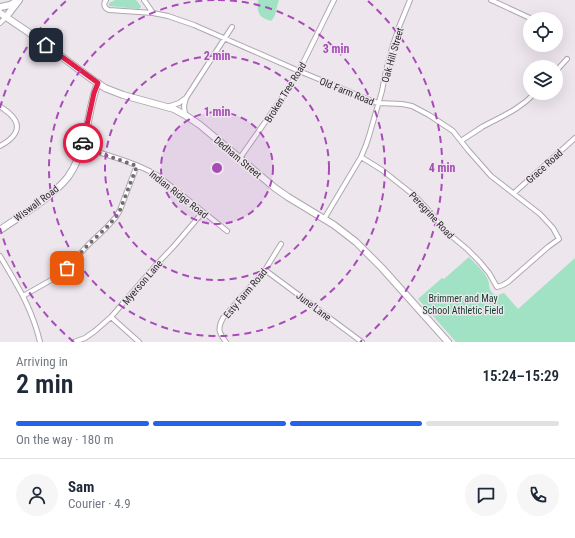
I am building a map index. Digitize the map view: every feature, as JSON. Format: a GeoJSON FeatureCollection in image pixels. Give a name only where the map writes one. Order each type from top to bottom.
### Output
{"type":"FeatureCollection","features":[{"type":"Feature","properties":{"kind":"street"},"geometry":{"type":"LineString","coordinates":[[0,7],[10,5],[19,0]]}},
{"type":"Feature","properties":{"kind":"street"},"geometry":{"type":"LineString","coordinates":[[0,23],[19,0]]}},
{"type":"Feature","properties":{"kind":"street","name":"Old Farm Road"},"geometry":{"type":"LineString","coordinates":[[106,0],[104,3],[106,9],[153,13],[168,16],[225,38],[367,100],[378,103],[412,106],[429,115],[453,131],[491,176],[535,209],[553,228],[559,239],[548,247]]}},
{"type":"Feature","properties":{"kind":"street"},"geometry":{"type":"LineString","coordinates":[[144,0],[153,13]]}},
{"type":"Feature","properties":{"kind":"street","name":"Broken Tree Road"},"geometry":{"type":"LineString","coordinates":[[240,158],[282,99],[299,71],[334,0]]}},
{"type":"Feature","properties":{"kind":"street","name":"Oak Hill Street"},"geometry":{"type":"LineString","coordinates":[[324,219],[361,158],[370,136],[392,48],[410,0]]}},
{"type":"Feature","properties":{"kind":"street"},"geometry":{"type":"LineString","coordinates":[[491,0],[523,15]]}},
{"type":"Feature","properties":{"kind":"street","name":"Dedham Street"},"geometry":{"type":"LineString","coordinates":[[0,13],[109,90],[178,111],[200,125],[282,193],[344,232],[372,257],[445,341]]}},
{"type":"Feature","properties":{"kind":"street"},"geometry":{"type":"LineString","coordinates":[[185,115],[184,106],[186,98],[232,27]]}},
{"type":"Feature","properties":{"kind":"street"},"geometry":{"type":"LineString","coordinates":[[563,63],[567,59]]}},
{"type":"Feature","properties":{"kind":"street","name":"Wiswall Road"},"geometry":{"type":"LineString","coordinates":[[0,230],[51,194],[73,170],[82,147],[94,93],[98,83]]}},
{"type":"Feature","properties":{"kind":"street"},"geometry":{"type":"LineString","coordinates":[[167,107],[186,98]]}},
{"type":"Feature","properties":{"kind":"street"},"geometry":{"type":"LineString","coordinates":[[461,141],[521,106],[527,100]]}},
{"type":"Feature","properties":{"kind":"street"},"geometry":{"type":"LineString","coordinates":[[0,106],[14,118],[16,121],[16,127],[14,135],[0,146]]}},
{"type":"Feature","properties":{"kind":"street","name":"Grace Road"},"geometry":{"type":"LineString","coordinates":[[514,193],[575,138]]}},
{"type":"Feature","properties":{"kind":"street","name":"Indian Ridge Road"},"geometry":{"type":"LineString","coordinates":[[82,147],[148,169],[226,231]]}},
{"type":"Feature","properties":{"kind":"street","name":"Peregrine Road"},"geometry":{"type":"LineString","coordinates":[[361,158],[382,170],[416,197],[443,229],[479,261],[489,273],[497,287],[508,282],[548,247]]}},
{"type":"Feature","properties":{"kind":"street"},"geometry":{"type":"LineString","coordinates":[[23,296],[60,275],[116,217],[137,166]]}},
{"type":"Feature","properties":{"kind":"street","name":"Myerson Lane"},"geometry":{"type":"LineString","coordinates":[[74,342],[85,338],[111,317],[203,212]]}},
{"type":"Feature","properties":{"kind":"street","name":"Esty Farm Road"},"geometry":{"type":"LineString","coordinates":[[226,342],[221,335],[220,325],[223,318],[265,270],[281,244]]}},
{"type":"Feature","properties":{"kind":"street"},"geometry":{"type":"LineString","coordinates":[[0,256],[23,296],[36,327],[40,342]]}},
{"type":"Feature","properties":{"kind":"street","name":"June Lane"},"geometry":{"type":"LineString","coordinates":[[265,270],[362,342]]}},
{"type":"Feature","properties":{"kind":"street"},"geometry":{"type":"LineString","coordinates":[[111,317],[139,342]]}},
{"type":"Feature","properties":{"kind":"green space"},"geometry":{"type":"Polygon","coordinates":[[[115,0],[136,0],[141,7],[139,9],[109,6],[109,3],[115,0]]]}},
{"type":"Feature","properties":{"kind":"green space"},"geometry":{"type":"Polygon","coordinates":[[[258,0],[279,0],[275,14],[271,21],[263,18],[259,14],[258,0]]]}},
{"type":"Feature","properties":{"kind":"green space","name":"Brimmer and May School Athletic Field"},"geometry":{"type":"Polygon","coordinates":[[[469,257],[487,277],[490,289],[493,293],[498,295],[504,293],[518,309],[575,258],[575,342],[456,342],[418,299],[469,257]]]}},
{"type":"Feature","properties":{"kind":"way so far"},"geometry":{"type":"LineString","coordinates":[[67,268],[116,217],[137,166],[118,158],[82,147],[83,143]]}},
{"type":"Feature","properties":{"kind":"route"},"geometry":{"type":"LineString","coordinates":[[46,45],[98,83],[94,93],[83,143]]}}]}
